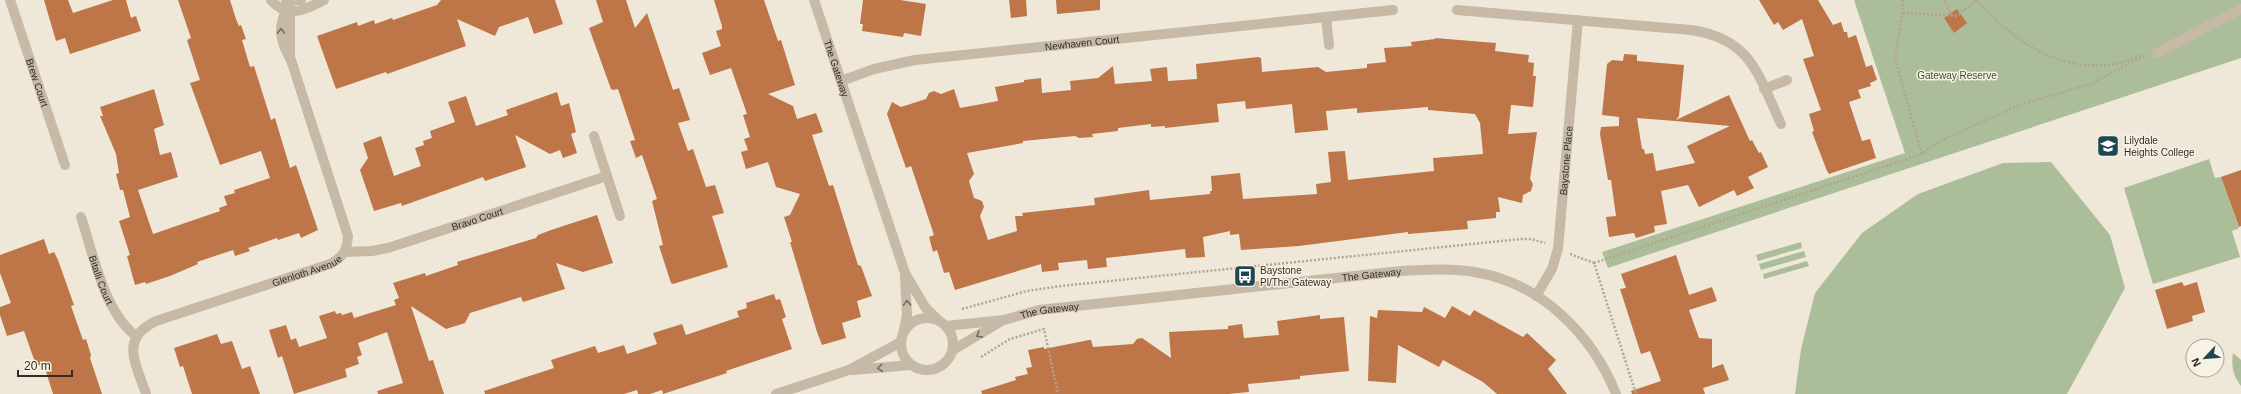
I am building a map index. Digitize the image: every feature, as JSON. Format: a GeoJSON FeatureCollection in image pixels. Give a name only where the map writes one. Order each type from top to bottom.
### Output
{"type":"FeatureCollection","features":[{"type":"Feature","properties":{"kind":"street","name":"Brew Court"},"geometry":{"type":"LineString","coordinates":[[10,0],[64,165]]}},
{"type":"Feature","properties":{"kind":"street"},"geometry":{"type":"LineString","coordinates":[[271,0],[281,9],[301,0]]}},
{"type":"Feature","properties":{"kind":"street"},"geometry":{"type":"LineString","coordinates":[[288,6],[308,8],[324,0]]}},
{"type":"Feature","properties":{"kind":"street","name":"The Gateway"},"geometry":{"type":"LineString","coordinates":[[814,0],[905,273],[925,307],[942,323],[1004,320],[1039,310],[1430,269],[1475,272],[1514,284],[1554,308],[1571,323],[1599,358],[1616,394]]}},
{"type":"Feature","properties":{"kind":"street","name":"Glenloth Avenue"},"geometry":{"type":"LineString","coordinates":[[136,336],[140,330],[156,321],[330,264],[340,259],[345,252],[348,236],[291,60],[288,6]]}},
{"type":"Feature","properties":{"kind":"street"},"geometry":{"type":"LineString","coordinates":[[2157,52],[2241,9]]}},
{"type":"Feature","properties":{"kind":"street","name":"Newhaven Court"},"geometry":{"type":"LineString","coordinates":[[841,81],[874,69],[915,60],[1393,10]]}},
{"type":"Feature","properties":{"kind":"street"},"geometry":{"type":"LineString","coordinates":[[1457,10],[1691,30],[1716,35],[1726,39],[1743,53],[1750,62],[1781,124]]}},
{"type":"Feature","properties":{"kind":"street"},"geometry":{"type":"LineString","coordinates":[[1326,17],[1329,45]]}},
{"type":"Feature","properties":{"kind":"street","name":"Baystone Place"},"geometry":{"type":"LineString","coordinates":[[1536,296],[1552,268],[1558,249],[1578,20]]}},
{"type":"Feature","properties":{"kind":"street"},"geometry":{"type":"LineString","coordinates":[[1764,89],[1787,80]]}},
{"type":"Feature","properties":{"kind":"street"},"geometry":{"type":"LineString","coordinates":[[594,136],[620,216]]}},
{"type":"Feature","properties":{"kind":"street","name":"Bravo Court"},"geometry":{"type":"LineString","coordinates":[[345,252],[372,251],[388,248],[607,176]]}},
{"type":"Feature","properties":{"kind":"street","name":"Bitalli Court"},"geometry":{"type":"LineString","coordinates":[[81,217],[112,310],[126,329],[136,336]]}},
{"type":"Feature","properties":{"kind":"street","name":"The Gateway"},"geometry":{"type":"LineString","coordinates":[[902,337],[907,315],[905,273]]}},
{"type":"Feature","properties":{"kind":"street"},"geometry":{"type":"LineString","coordinates":[[922,318],[942,323],[951,333],[953,350],[950,358],[944,365],[936,370],[918,370],[911,365],[901,351],[902,337],[908,326],[922,318]]}},
{"type":"Feature","properties":{"kind":"street","name":"The Gateway"},"geometry":{"type":"LineString","coordinates":[[953,350],[1004,320]]}},
{"type":"Feature","properties":{"kind":"street"},"geometry":{"type":"LineString","coordinates":[[136,336],[132,351],[146,394]]}},
{"type":"Feature","properties":{"kind":"street"},"geometry":{"type":"LineString","coordinates":[[849,370],[902,337]]}},
{"type":"Feature","properties":{"kind":"street"},"geometry":{"type":"LineString","coordinates":[[776,394],[849,370],[911,365]]}},
{"type":"Feature","properties":{"kind":"path"},"geometry":{"type":"LineString","coordinates":[[1903,0],[1903,14],[1895,46],[1895,59],[1922,154]]}},
{"type":"Feature","properties":{"kind":"path"},"geometry":{"type":"LineString","coordinates":[[1944,0],[1952,16]]}},
{"type":"Feature","properties":{"kind":"path"},"geometry":{"type":"LineString","coordinates":[[1594,263],[1922,154],[1938,142],[2022,104],[2091,84],[2150,52],[2115,64],[2096,65],[2069,63],[2054,59],[2040,53],[2018,39],[1997,21],[1977,0],[1959,15],[1903,14]]}},
{"type":"Feature","properties":{"kind":"path"},"geometry":{"type":"LineString","coordinates":[[981,357],[1010,339],[1044,329],[1058,394]]}},
{"type":"Feature","properties":{"kind":"green space","name":"Gateway Reserve"},"geometry":{"type":"Polygon","coordinates":[[[1854,0],[2241,0],[2241,58],[1608,268],[1602,252],[1905,153],[1854,0]]]}},
{"type":"Feature","properties":{"kind":"green space"},"geometry":{"type":"Polygon","coordinates":[[[2209,159],[2215,178],[2221,177],[2239,228],[2232,231],[2240,257],[2153,284],[2124,188],[2209,159]]]}},
{"type":"Feature","properties":{"kind":"green space"},"geometry":{"type":"Polygon","coordinates":[[[2051,162],[2110,235],[2125,288],[2067,394],[1795,394],[1801,349],[1815,293],[1862,233],[1918,194],[2003,163],[2051,162]]]}},
{"type":"Feature","properties":{"kind":"green space"},"geometry":{"type":"Polygon","coordinates":[[[1801,242],[1802,248],[1758,261],[1756,255],[1801,242]]]}},
{"type":"Feature","properties":{"kind":"green space"},"geometry":{"type":"Polygon","coordinates":[[[1804,251],[1806,257],[1761,270],[1759,264],[1804,251]]]}},
{"type":"Feature","properties":{"kind":"green space"},"geometry":{"type":"Polygon","coordinates":[[[1807,261],[1809,266],[1764,279],[1763,274],[1807,261]]]}},
{"type":"Feature","properties":{"kind":"green space"},"geometry":{"type":"Polygon","coordinates":[[[2233,353],[2241,360],[2241,386],[2233,371],[2233,353]]]}},
{"type":"Feature","properties":{"kind":"building"},"geometry":{"type":"Polygon","coordinates":[[[44,0],[68,0],[73,13],[113,0],[126,0],[131,18],[136,16],[141,31],[70,54],[65,38],[56,41],[44,0]]]}},
{"type":"Feature","properties":{"kind":"building"},"geometry":{"type":"Polygon","coordinates":[[[178,0],[230,0],[236,19],[239,26],[241,25],[246,39],[242,40],[250,67],[254,66],[271,120],[275,118],[290,168],[296,165],[318,230],[301,238],[299,233],[278,240],[277,238],[248,248],[250,251],[235,256],[233,250],[197,262],[198,264],[170,276],[146,284],[145,282],[135,285],[127,256],[130,255],[119,221],[130,217],[123,190],[120,190],[116,174],[119,173],[116,154],[100,116],[103,116],[100,107],[154,89],[164,125],[154,129],[160,155],[171,152],[178,177],[138,190],[153,234],[220,211],[219,208],[227,205],[224,196],[235,193],[234,190],[270,178],[261,151],[220,165],[190,83],[200,80],[187,40],[191,38],[178,0]]]}},
{"type":"Feature","properties":{"kind":"building"},"geometry":{"type":"Polygon","coordinates":[[[441,0],[555,0],[563,24],[534,34],[528,17],[499,27],[495,36],[457,19],[466,46],[387,74],[386,72],[336,89],[317,36],[357,22],[358,26],[374,20],[375,24],[392,18],[393,20],[437,5],[441,0]]]}},
{"type":"Feature","properties":{"kind":"building"},"geometry":{"type":"Polygon","coordinates":[[[596,0],[626,0],[635,28],[647,13],[673,90],[679,88],[690,120],[678,123],[688,151],[693,149],[706,187],[715,185],[724,213],[712,216],[728,267],[673,284],[671,283],[659,246],[663,245],[652,201],[657,199],[642,155],[636,158],[630,141],[635,140],[618,89],[611,89],[589,28],[603,22],[596,0]]]}},
{"type":"Feature","properties":{"kind":"building"},"geometry":{"type":"Polygon","coordinates":[[[714,0],[764,0],[778,41],[781,40],[795,85],[768,94],[793,106],[797,119],[816,113],[823,132],[812,135],[829,186],[833,185],[858,265],[861,266],[872,296],[857,301],[861,317],[842,323],[846,338],[822,345],[817,332],[784,217],[790,215],[800,194],[776,187],[768,162],[746,169],[741,152],[748,150],[744,139],[750,137],[743,115],[747,114],[731,68],[710,75],[702,53],[721,46],[716,31],[722,29],[722,26],[714,0]]]}},
{"type":"Feature","properties":{"kind":"building"},"geometry":{"type":"Polygon","coordinates":[[[863,0],[900,0],[926,4],[921,36],[904,33],[903,37],[862,31],[863,24],[860,24],[863,0]]]}},
{"type":"Feature","properties":{"kind":"building"},"geometry":{"type":"Polygon","coordinates":[[[1009,0],[1026,0],[1027,16],[1011,18],[1009,0]]]}},
{"type":"Feature","properties":{"kind":"building"},"geometry":{"type":"Polygon","coordinates":[[[1056,0],[1100,0],[1100,10],[1057,14],[1056,0]]]}},
{"type":"Feature","properties":{"kind":"building"},"geometry":{"type":"Polygon","coordinates":[[[1759,0],[1818,0],[1833,25],[1841,22],[1844,32],[1847,32],[1848,38],[1856,35],[1866,67],[1872,65],[1877,80],[1870,83],[1871,86],[1858,90],[1861,98],[1849,102],[1862,141],[1870,139],[1876,158],[1829,174],[1812,132],[1814,131],[1809,114],[1821,110],[1803,59],[1814,56],[1802,19],[1783,30],[1778,22],[1774,25],[1759,0]]]}},
{"type":"Feature","properties":{"kind":"building"},"geometry":{"type":"Polygon","coordinates":[[[1957,9],[1967,23],[1954,33],[1944,18],[1957,9]]]}},
{"type":"Feature","properties":{"kind":"building"},"geometry":{"type":"Polygon","coordinates":[[[1435,39],[1496,43],[1495,51],[1529,55],[1528,62],[1534,63],[1533,76],[1536,76],[1533,107],[1511,105],[1508,134],[1537,132],[1530,179],[1533,184],[1531,191],[1523,195],[1522,203],[1498,197],[1500,212],[1496,212],[1496,218],[1467,221],[1468,229],[1408,234],[1408,232],[1299,246],[1241,250],[1239,234],[1230,235],[1230,231],[1203,237],[1205,257],[1186,258],[1185,249],[1106,258],[1107,267],[1088,269],[1087,260],[1058,263],[1059,270],[1042,272],[1041,264],[955,290],[949,272],[944,273],[937,250],[933,252],[929,237],[934,235],[911,166],[906,168],[887,114],[892,102],[901,107],[926,99],[929,93],[934,91],[941,94],[954,89],[960,108],[998,101],[995,87],[1024,82],[1024,80],[1041,78],[1042,93],[1071,90],[1070,81],[1098,78],[1113,66],[1115,84],[1152,81],[1150,69],[1167,67],[1168,81],[1197,79],[1196,64],[1258,57],[1261,58],[1262,72],[1318,67],[1326,72],[1367,68],[1367,64],[1386,62],[1384,48],[1412,46],[1411,42],[1435,39]],[[1245,101],[1217,104],[1219,122],[1165,128],[1165,126],[1151,127],[1151,124],[1118,128],[1118,131],[1092,134],[1093,137],[1079,138],[1075,136],[1023,141],[1023,143],[967,153],[974,174],[969,181],[974,198],[982,201],[984,207],[980,216],[988,240],[1017,231],[1015,216],[1023,216],[1022,213],[1095,205],[1094,198],[1149,190],[1150,200],[1210,194],[1210,191],[1212,191],[1211,176],[1240,173],[1243,199],[1317,194],[1316,184],[1331,182],[1328,152],[1345,151],[1348,180],[1434,171],[1433,158],[1483,154],[1480,123],[1475,114],[1428,110],[1428,107],[1357,113],[1357,108],[1326,111],[1328,130],[1295,133],[1292,104],[1246,109],[1245,101]]]}},
{"type":"Feature","properties":{"kind":"building"},"geometry":{"type":"Polygon","coordinates":[[[1624,54],[1637,55],[1637,61],[1684,65],[1679,116],[1676,120],[1729,95],[1750,141],[1752,140],[1759,153],[1761,152],[1768,167],[1748,177],[1754,188],[1737,196],[1734,190],[1699,207],[1688,185],[1661,191],[1667,224],[1654,226],[1655,232],[1636,238],[1634,233],[1609,237],[1606,217],[1616,216],[1611,180],[1608,180],[1600,134],[1601,127],[1619,126],[1619,117],[1602,115],[1607,64],[1612,60],[1623,61],[1624,54]],[[1637,118],[1642,149],[1644,149],[1645,154],[1653,153],[1656,171],[1695,163],[1687,146],[1730,126],[1637,118]]]}},
{"type":"Feature","properties":{"kind":"building"},"geometry":{"type":"Polygon","coordinates":[[[557,92],[561,106],[569,103],[576,132],[571,134],[577,153],[563,158],[560,150],[550,154],[515,135],[526,167],[485,181],[483,177],[402,206],[401,203],[374,211],[360,170],[368,158],[363,143],[381,136],[394,176],[421,166],[415,148],[424,145],[423,141],[432,138],[430,131],[455,122],[448,102],[466,96],[476,126],[508,115],[506,110],[557,92]]]}},
{"type":"Feature","properties":{"kind":"building"},"geometry":{"type":"Polygon","coordinates":[[[2241,170],[2241,226],[2239,227],[2221,177],[2241,170]]]}},
{"type":"Feature","properties":{"kind":"building"},"geometry":{"type":"Polygon","coordinates":[[[597,215],[613,263],[583,272],[556,263],[565,289],[523,302],[521,297],[470,313],[465,323],[446,329],[411,306],[429,361],[433,360],[444,394],[378,394],[377,391],[403,383],[387,332],[358,343],[362,355],[357,357],[359,364],[345,369],[347,377],[294,394],[282,356],[278,358],[269,330],[286,325],[291,340],[296,338],[299,347],[327,338],[319,316],[335,311],[336,314],[341,313],[342,315],[352,312],[354,318],[396,305],[394,300],[399,298],[393,283],[425,273],[426,276],[458,265],[457,262],[536,238],[538,235],[551,230],[597,215]]]}},
{"type":"Feature","properties":{"kind":"building"},"geometry":{"type":"Polygon","coordinates":[[[44,239],[49,254],[54,252],[58,260],[74,305],[71,306],[83,340],[86,339],[91,355],[90,358],[102,394],[53,394],[44,365],[36,365],[24,331],[7,336],[0,315],[0,307],[11,303],[0,273],[0,255],[44,239]]]}},
{"type":"Feature","properties":{"kind":"building"},"geometry":{"type":"Polygon","coordinates":[[[1676,255],[1689,295],[1712,287],[1717,301],[1689,310],[1699,338],[1712,339],[1712,368],[1723,364],[1729,380],[1703,388],[1705,394],[1632,394],[1631,391],[1661,381],[1650,351],[1641,354],[1620,289],[1626,288],[1621,274],[1676,255]]]}},
{"type":"Feature","properties":{"kind":"building"},"geometry":{"type":"Polygon","coordinates":[[[2182,282],[2184,286],[2197,282],[2205,312],[2192,316],[2193,321],[2167,329],[2155,290],[2182,282]]]}},
{"type":"Feature","properties":{"kind":"building"},"geometry":{"type":"Polygon","coordinates":[[[774,294],[776,300],[780,299],[786,317],[782,319],[792,349],[726,371],[727,373],[663,394],[662,390],[650,394],[638,394],[637,390],[624,394],[485,394],[484,391],[554,368],[551,360],[595,346],[598,353],[624,345],[627,354],[657,344],[653,333],[682,324],[686,335],[739,317],[737,311],[747,308],[746,303],[774,294]]]}},
{"type":"Feature","properties":{"kind":"building"},"geometry":{"type":"Polygon","coordinates":[[[1452,306],[1470,316],[1474,310],[1523,337],[1527,333],[1556,360],[1548,369],[1567,394],[1497,394],[1483,382],[1443,360],[1439,367],[1398,345],[1396,383],[1368,381],[1370,316],[1377,318],[1378,310],[1422,312],[1424,307],[1445,318],[1452,306]]]}},
{"type":"Feature","properties":{"kind":"building"},"geometry":{"type":"Polygon","coordinates":[[[1320,315],[1320,319],[1344,317],[1349,371],[1300,376],[1300,379],[1248,384],[1249,392],[1228,394],[982,394],[981,391],[1016,380],[1015,377],[1028,374],[1026,368],[1032,367],[1028,350],[1044,347],[1044,349],[1089,340],[1091,340],[1093,347],[1133,344],[1137,339],[1142,338],[1171,358],[1169,332],[1228,329],[1228,326],[1242,324],[1244,338],[1279,335],[1277,321],[1320,315]]]}},
{"type":"Feature","properties":{"kind":"building"},"geometry":{"type":"Polygon","coordinates":[[[217,334],[221,344],[232,341],[242,369],[250,366],[260,394],[192,394],[183,366],[180,367],[174,348],[217,334]]]}},
{"type":"Feature","properties":{"kind":"place","name":"Lilydale Heights College"},"geometry":{"type":"Point","coordinates":[2108,146]}},
{"type":"Feature","properties":{"kind":"place","name":"Baystone Pl/The Gateway"},"geometry":{"type":"Point","coordinates":[1245,276]}}]}
